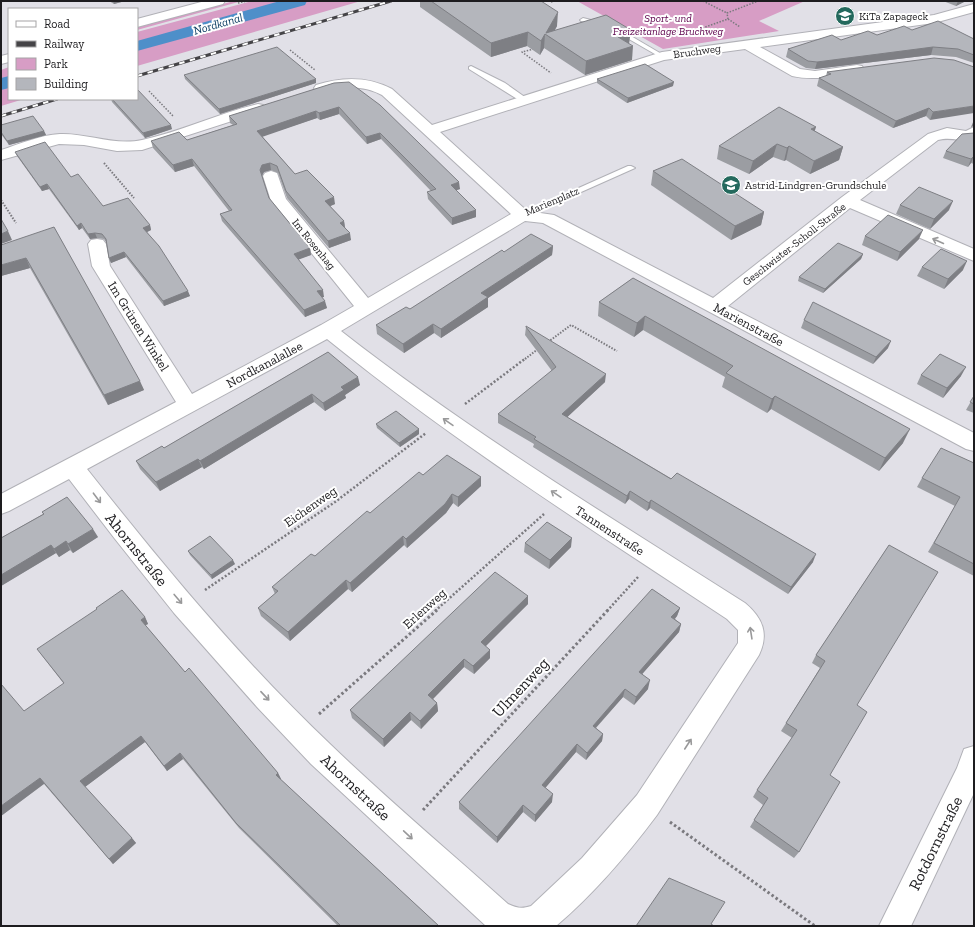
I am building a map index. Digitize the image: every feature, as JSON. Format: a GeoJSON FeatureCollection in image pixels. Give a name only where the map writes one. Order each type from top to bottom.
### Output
{"type":"FeatureCollection","features":[{"type":"Feature","properties":{"kind":"street"},"geometry":{"type":"LineString","coordinates":[[138,23],[219,1]]}},
{"type":"Feature","properties":{"kind":"street","name":"Bruchweg"},"geometry":{"type":"LineString","coordinates":[[429,131],[662,56],[934,19],[972,11]]}},
{"type":"Feature","properties":{"kind":"street"},"geometry":{"type":"LineString","coordinates":[[746,44],[791,71],[802,74],[815,75],[869,68]]}},
{"type":"Feature","properties":{"kind":"street","name":"Marienplatz"},"geometry":{"type":"LineString","coordinates":[[304,93],[333,84],[360,83],[383,90],[393,97],[522,215]]}},
{"type":"Feature","properties":{"kind":"street"},"geometry":{"type":"LineString","coordinates":[[1,155],[51,140],[84,140],[110,146],[133,146],[188,131],[268,104]]}},
{"type":"Feature","properties":{"kind":"street","name":"Geschwister-Scholl-Straße"},"geometry":{"type":"LineString","coordinates":[[715,306],[848,201],[933,137],[947,133],[973,135]]}},
{"type":"Feature","properties":{"kind":"street","name":"Im Rosenhag"},"geometry":{"type":"LineString","coordinates":[[270,176],[278,200],[366,308]]}},
{"type":"Feature","properties":{"kind":"street"},"geometry":{"type":"LineString","coordinates":[[848,201],[974,256]]}},
{"type":"Feature","properties":{"kind":"street","name":"Marienstraße"},"geometry":{"type":"LineString","coordinates":[[522,215],[548,219],[715,306],[923,418],[974,443]]}},
{"type":"Feature","properties":{"kind":"street","name":"Nordkanalallee"},"geometry":{"type":"LineString","coordinates":[[1,505],[328,330],[522,215]]}},
{"type":"Feature","properties":{"kind":"street","name":"Im Grünen Winkel"},"geometry":{"type":"LineString","coordinates":[[97,244],[101,266],[188,404]]}},
{"type":"Feature","properties":{"kind":"street","name":"Tannenstraße"},"geometry":{"type":"LineString","coordinates":[[328,330],[374,369],[444,419],[742,617],[751,628],[752,634],[750,648],[667,777]]}},
{"type":"Feature","properties":{"kind":"street","name":"Ahornstraße"},"geometry":{"type":"LineString","coordinates":[[73,467],[123,532],[183,605],[299,732],[489,910],[506,920],[524,924],[538,920],[558,904],[593,869],[630,828],[667,777]]}},
{"type":"Feature","properties":{"kind":"street","name":"Rotdornstraße"},"geometry":{"type":"LineString","coordinates":[[895,926],[970,773],[974,759]]}},
{"type":"Feature","properties":{"kind":"lane"},"geometry":{"type":"LineString","coordinates":[[583,20],[610,26],[662,56]]}},
{"type":"Feature","properties":{"kind":"lane"},"geometry":{"type":"LineString","coordinates":[[471,68],[506,87],[525,100]]}},
{"type":"Feature","properties":{"kind":"lane","name":"Marienplatz"},"geometry":{"type":"LineString","coordinates":[[522,215],[631,168]]}},
{"type":"Feature","properties":{"kind":"path"},"geometry":{"type":"LineString","coordinates":[[703,1],[727,13],[758,1]]}},
{"type":"Feature","properties":{"kind":"path"},"geometry":{"type":"LineString","coordinates":[[692,32],[728,19],[727,13]]}},
{"type":"Feature","properties":{"kind":"path"},"geometry":{"type":"LineString","coordinates":[[537,48],[522,52],[569,86]]}},
{"type":"Feature","properties":{"kind":"path"},"geometry":{"type":"LineString","coordinates":[[290,50],[333,84]]}},
{"type":"Feature","properties":{"kind":"path"},"geometry":{"type":"LineString","coordinates":[[149,91],[188,131]]}},
{"type":"Feature","properties":{"kind":"path"},"geometry":{"type":"LineString","coordinates":[[84,140],[134,198]]}},
{"type":"Feature","properties":{"kind":"path"},"geometry":{"type":"LineString","coordinates":[[1,200],[16,223]]}},
{"type":"Feature","properties":{"kind":"path"},"geometry":{"type":"LineString","coordinates":[[546,344],[571,325],[618,352]]}},
{"type":"Feature","properties":{"kind":"path","name":"Eichenweg"},"geometry":{"type":"LineString","coordinates":[[183,605],[335,502],[539,348]]}},
{"type":"Feature","properties":{"kind":"path","name":"Erlenweg"},"geometry":{"type":"LineString","coordinates":[[299,732],[562,498]]}},
{"type":"Feature","properties":{"kind":"path","name":"Ulmenweg"},"geometry":{"type":"LineString","coordinates":[[404,831],[655,559]]}},
{"type":"Feature","properties":{"kind":"path"},"geometry":{"type":"LineString","coordinates":[[647,805],[815,926]]}},
{"type":"Feature","properties":{"kind":"green space"},"geometry":{"type":"Polygon","coordinates":[[[234,1],[242,1],[138,30],[138,27],[234,1]]]}},
{"type":"Feature","properties":{"kind":"green space"},"geometry":{"type":"Polygon","coordinates":[[[252,1],[361,1],[138,66],[138,32],[252,1]]]}},
{"type":"Feature","properties":{"kind":"green space","name":"Sport- und Freizeitanlage Bruchweg"},"geometry":{"type":"Polygon","coordinates":[[[577,1],[805,1],[759,21],[779,31],[663,49],[577,1]]]}},
{"type":"Feature","properties":{"kind":"green space"},"geometry":{"type":"Polygon","coordinates":[[[8,67],[8,100],[21,100],[1,106],[1,70],[8,67]]]}},
{"type":"Feature","properties":{"kind":"building"},"geometry":{"type":"Polygon","coordinates":[[[431,1],[541,1],[558,12],[546,33],[606,15],[631,30],[618,37],[633,46],[586,61],[545,34],[541,41],[528,32],[491,43],[431,1]]]}},
{"type":"Feature","properties":{"kind":"building"},"geometry":{"type":"Polygon","coordinates":[[[938,21],[974,39],[974,55],[958,49],[933,47],[817,62],[808,61],[788,49],[832,35],[841,40],[868,31],[877,35],[904,26],[912,30],[938,21]]]}},
{"type":"Feature","properties":{"kind":"building"},"geometry":{"type":"Polygon","coordinates":[[[277,47],[316,79],[219,109],[184,75],[277,47]]]}},
{"type":"Feature","properties":{"kind":"building"},"geometry":{"type":"Polygon","coordinates":[[[934,58],[954,60],[974,67],[974,106],[933,112],[929,108],[896,121],[819,78],[831,74],[827,72],[934,58]]]}},
{"type":"Feature","properties":{"kind":"building"},"geometry":{"type":"Polygon","coordinates":[[[645,64],[674,82],[628,98],[597,79],[645,64]]]}},
{"type":"Feature","properties":{"kind":"building"},"geometry":{"type":"Polygon","coordinates":[[[349,82],[380,105],[459,182],[451,185],[476,210],[452,218],[427,192],[436,189],[380,133],[366,137],[339,107],[319,113],[316,111],[257,131],[295,174],[307,170],[334,197],[325,201],[344,221],[340,223],[350,233],[328,241],[286,191],[277,166],[270,163],[262,165],[260,170],[269,198],[310,248],[294,254],[323,290],[317,291],[325,301],[304,310],[220,214],[232,210],[192,159],[173,165],[151,141],[179,132],[187,140],[237,124],[229,116],[334,83],[349,82]]]}},
{"type":"Feature","properties":{"kind":"building"},"geometry":{"type":"Polygon","coordinates":[[[138,90],[171,125],[143,133],[113,100],[138,100],[138,90]]]}},
{"type":"Feature","properties":{"kind":"building"},"geometry":{"type":"Polygon","coordinates":[[[779,107],[816,127],[811,129],[843,147],[814,161],[789,146],[787,148],[777,144],[753,161],[719,146],[779,107]]]}},
{"type":"Feature","properties":{"kind":"building"},"geometry":{"type":"Polygon","coordinates":[[[33,116],[44,131],[7,141],[1,132],[1,125],[33,116]]]}},
{"type":"Feature","properties":{"kind":"building"},"geometry":{"type":"Polygon","coordinates":[[[974,133],[974,156],[971,159],[946,151],[962,134],[974,133]]]}},
{"type":"Feature","properties":{"kind":"building"},"geometry":{"type":"Polygon","coordinates":[[[45,142],[71,177],[78,174],[103,206],[128,198],[150,225],[143,228],[159,246],[188,291],[163,301],[124,252],[109,258],[106,239],[102,234],[88,234],[81,223],[77,226],[47,184],[40,187],[15,152],[45,142]]]}},
{"type":"Feature","properties":{"kind":"building"},"geometry":{"type":"Polygon","coordinates":[[[682,159],[764,212],[735,226],[653,171],[682,159]]]}},
{"type":"Feature","properties":{"kind":"building"},"geometry":{"type":"Polygon","coordinates":[[[919,187],[953,201],[934,219],[900,205],[919,187]]]}},
{"type":"Feature","properties":{"kind":"building"},"geometry":{"type":"Polygon","coordinates":[[[888,215],[923,230],[900,252],[865,236],[888,215]]]}},
{"type":"Feature","properties":{"kind":"building"},"geometry":{"type":"Polygon","coordinates":[[[1,219],[8,231],[1,234],[1,219]]]}},
{"type":"Feature","properties":{"kind":"building"},"geometry":{"type":"Polygon","coordinates":[[[54,227],[140,381],[104,395],[26,258],[1,265],[1,245],[54,227]]]}},
{"type":"Feature","properties":{"kind":"building"},"geometry":{"type":"Polygon","coordinates":[[[531,234],[553,246],[481,293],[488,297],[441,329],[433,324],[403,344],[376,325],[406,307],[410,309],[502,250],[504,252],[531,234]]]}},
{"type":"Feature","properties":{"kind":"building"},"geometry":{"type":"Polygon","coordinates":[[[838,243],[863,254],[825,289],[799,277],[838,243]]]}},
{"type":"Feature","properties":{"kind":"building"},"geometry":{"type":"Polygon","coordinates":[[[941,249],[967,261],[948,279],[922,267],[941,249]]]}},
{"type":"Feature","properties":{"kind":"building"},"geometry":{"type":"Polygon","coordinates":[[[633,278],[910,429],[885,458],[775,396],[772,399],[726,373],[733,366],[645,316],[637,323],[599,302],[633,278]]]}},
{"type":"Feature","properties":{"kind":"building"},"geometry":{"type":"Polygon","coordinates":[[[813,302],[891,341],[876,357],[804,320],[813,302]]]}},
{"type":"Feature","properties":{"kind":"building"},"geometry":{"type":"Polygon","coordinates":[[[526,326],[606,374],[562,414],[671,479],[677,473],[816,554],[791,587],[651,500],[649,503],[630,491],[627,496],[534,439],[536,437],[498,414],[556,367],[526,326]]]}},
{"type":"Feature","properties":{"kind":"building"},"geometry":{"type":"Polygon","coordinates":[[[328,352],[358,377],[341,387],[344,390],[323,403],[312,394],[200,461],[198,459],[156,482],[136,461],[162,446],[164,448],[328,352]]]}},
{"type":"Feature","properties":{"kind":"building"},"geometry":{"type":"Polygon","coordinates":[[[940,354],[966,367],[947,388],[921,375],[940,354]]]}},
{"type":"Feature","properties":{"kind":"building"},"geometry":{"type":"Polygon","coordinates":[[[974,396],[974,404],[970,402],[974,396]]]}},
{"type":"Feature","properties":{"kind":"building"},"geometry":{"type":"Polygon","coordinates":[[[396,411],[419,429],[399,443],[376,424],[396,411]]]}},
{"type":"Feature","properties":{"kind":"building"},"geometry":{"type":"Polygon","coordinates":[[[941,448],[974,463],[974,564],[934,543],[960,497],[922,478],[941,448]]]}},
{"type":"Feature","properties":{"kind":"building"},"geometry":{"type":"Polygon","coordinates":[[[447,455],[481,477],[458,497],[452,494],[445,504],[406,539],[403,536],[350,583],[346,580],[288,632],[258,608],[278,591],[272,587],[311,554],[315,556],[367,511],[370,513],[419,472],[423,475],[447,455]]]}},
{"type":"Feature","properties":{"kind":"building"},"geometry":{"type":"Polygon","coordinates":[[[67,497],[93,529],[68,544],[66,541],[54,549],[51,545],[1,575],[1,538],[44,514],[42,512],[67,497]]]}},
{"type":"Feature","properties":{"kind":"building"},"geometry":{"type":"Polygon","coordinates":[[[547,522],[572,538],[550,560],[525,543],[547,522]]]}},
{"type":"Feature","properties":{"kind":"building"},"geometry":{"type":"Polygon","coordinates":[[[210,536],[233,560],[211,575],[188,551],[210,536]]]}},
{"type":"Feature","properties":{"kind":"building"},"geometry":{"type":"Polygon","coordinates":[[[889,545],[938,572],[857,705],[867,712],[830,775],[840,782],[799,852],[754,820],[768,798],[757,790],[797,730],[786,723],[825,661],[816,655],[889,545]]]}},
{"type":"Feature","properties":{"kind":"building"},"geometry":{"type":"Polygon","coordinates":[[[495,572],[528,596],[481,642],[490,650],[473,666],[464,659],[428,695],[437,703],[420,721],[410,712],[383,739],[350,710],[495,572]]]}},
{"type":"Feature","properties":{"kind":"building"},"geometry":{"type":"Polygon","coordinates":[[[652,589],[680,608],[671,617],[681,624],[639,672],[650,680],[636,697],[625,689],[593,726],[603,734],[587,753],[577,744],[542,785],[553,794],[535,815],[523,805],[497,837],[459,802],[652,589]]]}},
{"type":"Feature","properties":{"kind":"building"},"geometry":{"type":"Polygon","coordinates":[[[122,590],[145,617],[141,620],[185,672],[189,668],[278,773],[276,775],[439,926],[341,926],[236,823],[180,753],[164,766],[141,736],[80,781],[132,838],[109,859],[40,778],[1,806],[1,684],[24,711],[64,683],[37,649],[97,609],[96,608],[122,590]]]}},
{"type":"Feature","properties":{"kind":"building"},"geometry":{"type":"Polygon","coordinates":[[[669,878],[725,902],[711,924],[714,926],[636,926],[669,878]]]}},
{"type":"Feature","properties":{"kind":"waterway","name":"Nordkanal"},"geometry":{"type":"LineString","coordinates":[[138,46],[299,1]]}},
{"type":"Feature","properties":{"kind":"waterway","name":"Nordkanal"},"geometry":{"type":"LineString","coordinates":[[1,84],[8,82]]}},
{"type":"Feature","properties":{"kind":"railway"},"geometry":{"type":"LineString","coordinates":[[138,76],[391,1]]}},
{"type":"Feature","properties":{"kind":"railway"},"geometry":{"type":"LineString","coordinates":[[1,116],[54,100]]}},
{"type":"Feature","properties":{"kind":"place","name":"KiTa Zapageck"},"geometry":{"type":"Point","coordinates":[845,16]}},
{"type":"Feature","properties":{"kind":"place","name":"Astrid-Lindgren-Grundschule"},"geometry":{"type":"Point","coordinates":[731,185]}}]}
